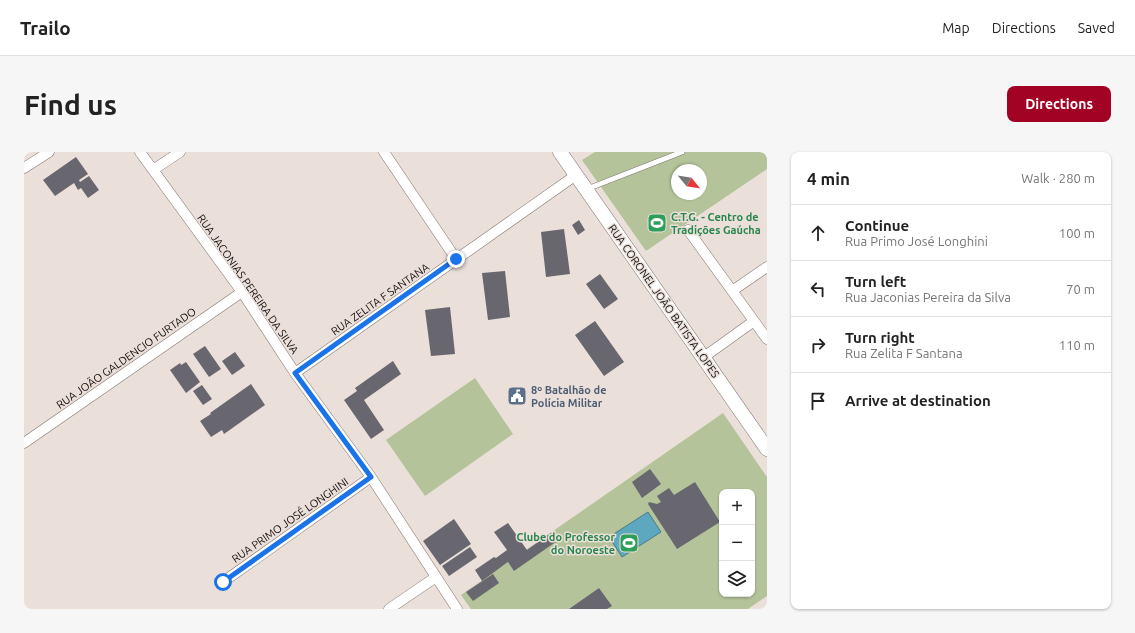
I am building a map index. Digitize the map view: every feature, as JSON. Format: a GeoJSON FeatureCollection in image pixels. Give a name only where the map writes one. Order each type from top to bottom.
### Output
{"type":"FeatureCollection","features":[{"type":"Feature","properties":{"kind":"street"},"geometry":{"type":"LineString","coordinates":[[24,168],[49,152]]}},
{"type":"Feature","properties":{"kind":"street","name":"RUA JACONIAS PEREIRA DA SILVA"},"geometry":{"type":"LineString","coordinates":[[140,152],[242,292],[295,373],[371,477],[436,578],[458,609]]}},
{"type":"Feature","properties":{"kind":"street"},"geometry":{"type":"LineString","coordinates":[[153,170],[180,152]]}},
{"type":"Feature","properties":{"kind":"street"},"geometry":{"type":"LineString","coordinates":[[384,152],[456,259]]}},
{"type":"Feature","properties":{"kind":"street","name":"RUA CORONEL JOÃO BATISTA LOPES"},"geometry":{"type":"LineString","coordinates":[[560,152],[704,357],[767,450]]}},
{"type":"Feature","properties":{"kind":"street","name":"RUA ZELITA F SANTANA"},"geometry":{"type":"LineString","coordinates":[[295,373],[576,175]]}},
{"type":"Feature","properties":{"kind":"street"},"geometry":{"type":"LineString","coordinates":[[688,230],[767,339]]}},
{"type":"Feature","properties":{"kind":"street"},"geometry":{"type":"LineString","coordinates":[[732,291],[767,267]]}},
{"type":"Feature","properties":{"kind":"street","name":"RUA JOÃO GALDENCIO FURTADO"},"geometry":{"type":"LineString","coordinates":[[24,443],[242,292]]}},
{"type":"Feature","properties":{"kind":"street"},"geometry":{"type":"LineString","coordinates":[[704,357],[754,321]]}},
{"type":"Feature","properties":{"kind":"street","name":"RUA PRIMO JOSÉ LONGHINI"},"geometry":{"type":"LineString","coordinates":[[223,582],[371,477]]}},
{"type":"Feature","properties":{"kind":"street"},"geometry":{"type":"LineString","coordinates":[[389,609],[436,578]]}},
{"type":"Feature","properties":{"kind":"lane"},"geometry":{"type":"LineString","coordinates":[[586,190],[682,152]]}},
{"type":"Feature","properties":{"kind":"green space","name":"C.T.G. - Centro de Tradições Gaúcha"},"geometry":{"type":"Polygon","coordinates":[[[595,152],[767,152],[767,169],[646,251],[582,160],[595,152]]]}},
{"type":"Feature","properties":{"kind":"green space"},"geometry":{"type":"Polygon","coordinates":[[[475,378],[513,434],[425,496],[386,440],[475,378]]]}},
{"type":"Feature","properties":{"kind":"green space","name":"Clube do Professor do Noroeste"},"geometry":{"type":"Polygon","coordinates":[[[723,413],[767,477],[767,596],[748,609],[471,609],[461,595],[723,413]]]}},
{"type":"Feature","properties":{"kind":"water"},"geometry":{"type":"Polygon","coordinates":[[[648,512],[661,532],[622,557],[609,537],[648,512]]]}},
{"type":"Feature","properties":{"kind":"building"},"geometry":{"type":"Polygon","coordinates":[[[76,157],[88,174],[79,180],[80,182],[89,176],[99,190],[88,198],[81,188],[78,190],[74,183],[55,196],[43,180],[76,157]]]}},
{"type":"Feature","properties":{"kind":"building"},"geometry":{"type":"Polygon","coordinates":[[[579,220],[585,230],[578,235],[572,225],[579,220]]]}},
{"type":"Feature","properties":{"kind":"building"},"geometry":{"type":"Polygon","coordinates":[[[564,229],[570,274],[546,277],[541,232],[564,229]]]}},
{"type":"Feature","properties":{"kind":"building"},"geometry":{"type":"Polygon","coordinates":[[[505,271],[510,317],[488,320],[482,273],[505,271]]]}},
{"type":"Feature","properties":{"kind":"building"},"geometry":{"type":"Polygon","coordinates":[[[600,274],[618,299],[604,309],[586,284],[600,274]]]}},
{"type":"Feature","properties":{"kind":"building"},"geometry":{"type":"Polygon","coordinates":[[[450,307],[455,354],[431,356],[425,310],[450,307]]]}},
{"type":"Feature","properties":{"kind":"building"},"geometry":{"type":"Polygon","coordinates":[[[595,321],[624,362],[604,376],[575,335],[595,321]]]}},
{"type":"Feature","properties":{"kind":"building"},"geometry":{"type":"Polygon","coordinates":[[[205,346],[221,369],[209,377],[193,354],[205,346]]]}},
{"type":"Feature","properties":{"kind":"building"},"geometry":{"type":"Polygon","coordinates":[[[235,352],[245,366],[232,375],[222,361],[235,352]]]}},
{"type":"Feature","properties":{"kind":"building"},"geometry":{"type":"Polygon","coordinates":[[[393,361],[401,374],[364,400],[384,430],[371,439],[344,400],[357,391],[355,388],[393,361]]]}},
{"type":"Feature","properties":{"kind":"building"},"geometry":{"type":"Polygon","coordinates":[[[186,362],[200,382],[186,393],[170,370],[180,363],[181,365],[186,362]]]}},
{"type":"Feature","properties":{"kind":"building"},"geometry":{"type":"Polygon","coordinates":[[[251,384],[265,405],[224,434],[222,430],[211,437],[200,421],[251,384]]]}},
{"type":"Feature","properties":{"kind":"building"},"geometry":{"type":"Polygon","coordinates":[[[202,385],[212,399],[203,405],[193,391],[202,385]]]}},
{"type":"Feature","properties":{"kind":"building"},"geometry":{"type":"Polygon","coordinates":[[[650,469],[661,484],[642,498],[632,482],[650,469]]]}},
{"type":"Feature","properties":{"kind":"building"},"geometry":{"type":"Polygon","coordinates":[[[695,482],[719,520],[719,523],[677,549],[648,504],[649,502],[657,504],[661,502],[657,496],[669,488],[674,495],[695,482]]]}},
{"type":"Feature","properties":{"kind":"building"},"geometry":{"type":"Polygon","coordinates":[[[454,519],[471,544],[440,565],[423,541],[454,519]]]}},
{"type":"Feature","properties":{"kind":"building"},"geometry":{"type":"Polygon","coordinates":[[[508,523],[527,550],[551,533],[557,541],[514,571],[508,562],[482,581],[475,570],[507,550],[494,532],[508,523]]]}},
{"type":"Feature","properties":{"kind":"building"},"geometry":{"type":"Polygon","coordinates":[[[470,547],[477,557],[449,576],[442,566],[470,547]]]}},
{"type":"Feature","properties":{"kind":"building"},"geometry":{"type":"Polygon","coordinates":[[[493,574],[499,583],[473,601],[466,592],[493,574]]]}},
{"type":"Feature","properties":{"kind":"building"},"geometry":{"type":"Polygon","coordinates":[[[599,588],[612,606],[607,609],[569,609],[599,588]]]}},
{"type":"Feature","properties":{"kind":"place","name":"C.T.G. - Centro de Tradições Gaúcha"},"geometry":{"type":"Point","coordinates":[657,223]}},
{"type":"Feature","properties":{"kind":"place","name":"8º Batalhão de Polícia Militar"},"geometry":{"type":"Point","coordinates":[517,396]}},
{"type":"Feature","properties":{"kind":"place","name":"Clube do Professor do Noroeste"},"geometry":{"type":"Point","coordinates":[629,543]}},
{"type":"Feature","properties":{"kind":"route"},"geometry":{"type":"LineString","coordinates":[[223,582],[371,477],[295,373],[456,259]]}}]}
